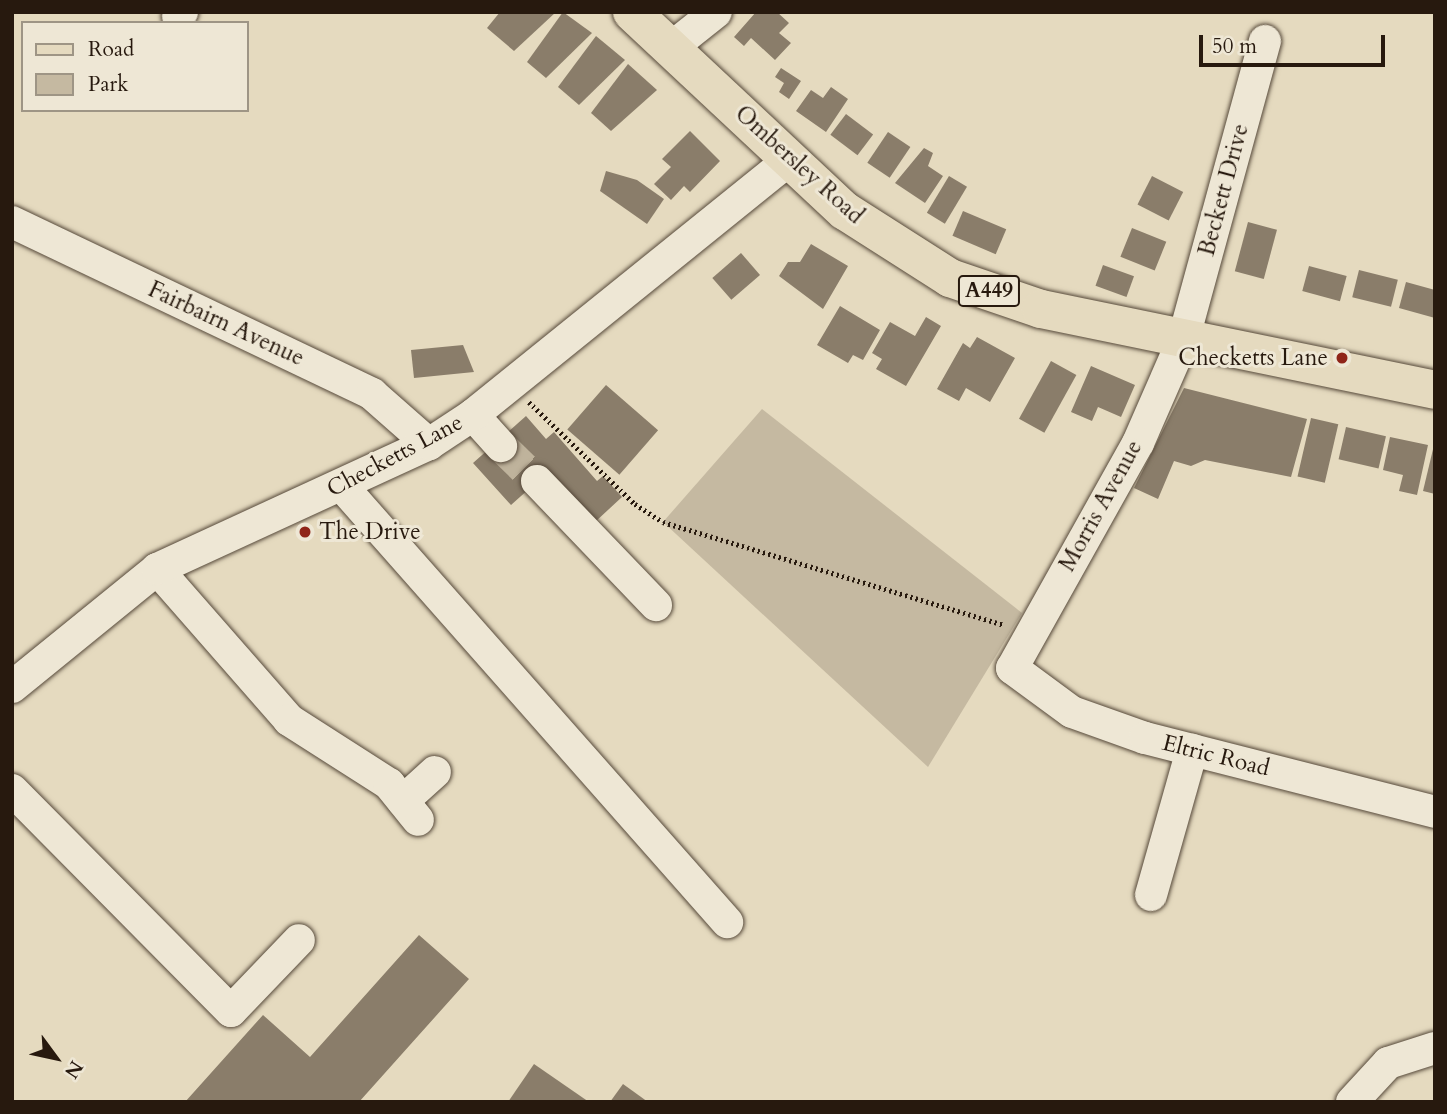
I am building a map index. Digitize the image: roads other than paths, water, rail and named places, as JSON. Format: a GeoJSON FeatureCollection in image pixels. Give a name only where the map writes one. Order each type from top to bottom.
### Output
{"type":"FeatureCollection","features":[{"type":"Feature","properties":{"kind":"main road","name":"Ombersley Road"},"geometry":{"type":"LineString","coordinates":[[632,12],[672,47],[788,161],[845,211],[950,278],[1041,309],[1435,390]]}},
{"type":"Feature","properties":{"kind":"street"},"geometry":{"type":"LineString","coordinates":[[672,47],[716,12]]}},
{"type":"Feature","properties":{"kind":"street","name":"Beckett Drive"},"geometry":{"type":"LineString","coordinates":[[1183,340],[1265,41]]}},
{"type":"Feature","properties":{"kind":"street","name":"Checketts Lane"},"geometry":{"type":"LineString","coordinates":[[12,687],[157,569],[429,444],[473,415],[514,386],[788,161]]}},
{"type":"Feature","properties":{"kind":"street","name":"Fairbairn Avenue"},"geometry":{"type":"LineString","coordinates":[[12,222],[372,394],[429,444]]}},
{"type":"Feature","properties":{"kind":"street","name":"Morris Avenue"},"geometry":{"type":"LineString","coordinates":[[1012,667],[1138,443],[1183,340]]}},
{"type":"Feature","properties":{"kind":"street"},"geometry":{"type":"LineString","coordinates":[[473,415],[501,446]]}},
{"type":"Feature","properties":{"kind":"street"},"geometry":{"type":"LineString","coordinates":[[537,481],[656,604]]}},
{"type":"Feature","properties":{"kind":"street"},"geometry":{"type":"LineString","coordinates":[[342,486],[727,922]]}},
{"type":"Feature","properties":{"kind":"street"},"geometry":{"type":"LineString","coordinates":[[157,569],[289,720],[344,751],[411,811],[435,772]]}},
{"type":"Feature","properties":{"kind":"street","name":"Eltric Road"},"geometry":{"type":"LineString","coordinates":[[1012,667],[1072,712],[1192,750],[1435,812]]}},
{"type":"Feature","properties":{"kind":"street"},"geometry":{"type":"LineString","coordinates":[[1151,895],[1192,750]]}},
{"type":"Feature","properties":{"kind":"street"},"geometry":{"type":"LineString","coordinates":[[12,790],[231,1011],[299,940]]}},
{"type":"Feature","properties":{"kind":"street"},"geometry":{"type":"LineString","coordinates":[[1352,1102],[1388,1063],[1435,1048]]}},
{"type":"Feature","properties":{"kind":"tunnel"},"geometry":{"type":"LineString","coordinates":[[501,446],[537,481]]}},
{"type":"Feature","properties":{"kind":"place","name":"Checketts Lane"},"geometry":{"type":"Point","coordinates":[1342,358]}},
{"type":"Feature","properties":{"kind":"place","name":"The Drive"},"geometry":{"type":"Point","coordinates":[305,532]}}]}
